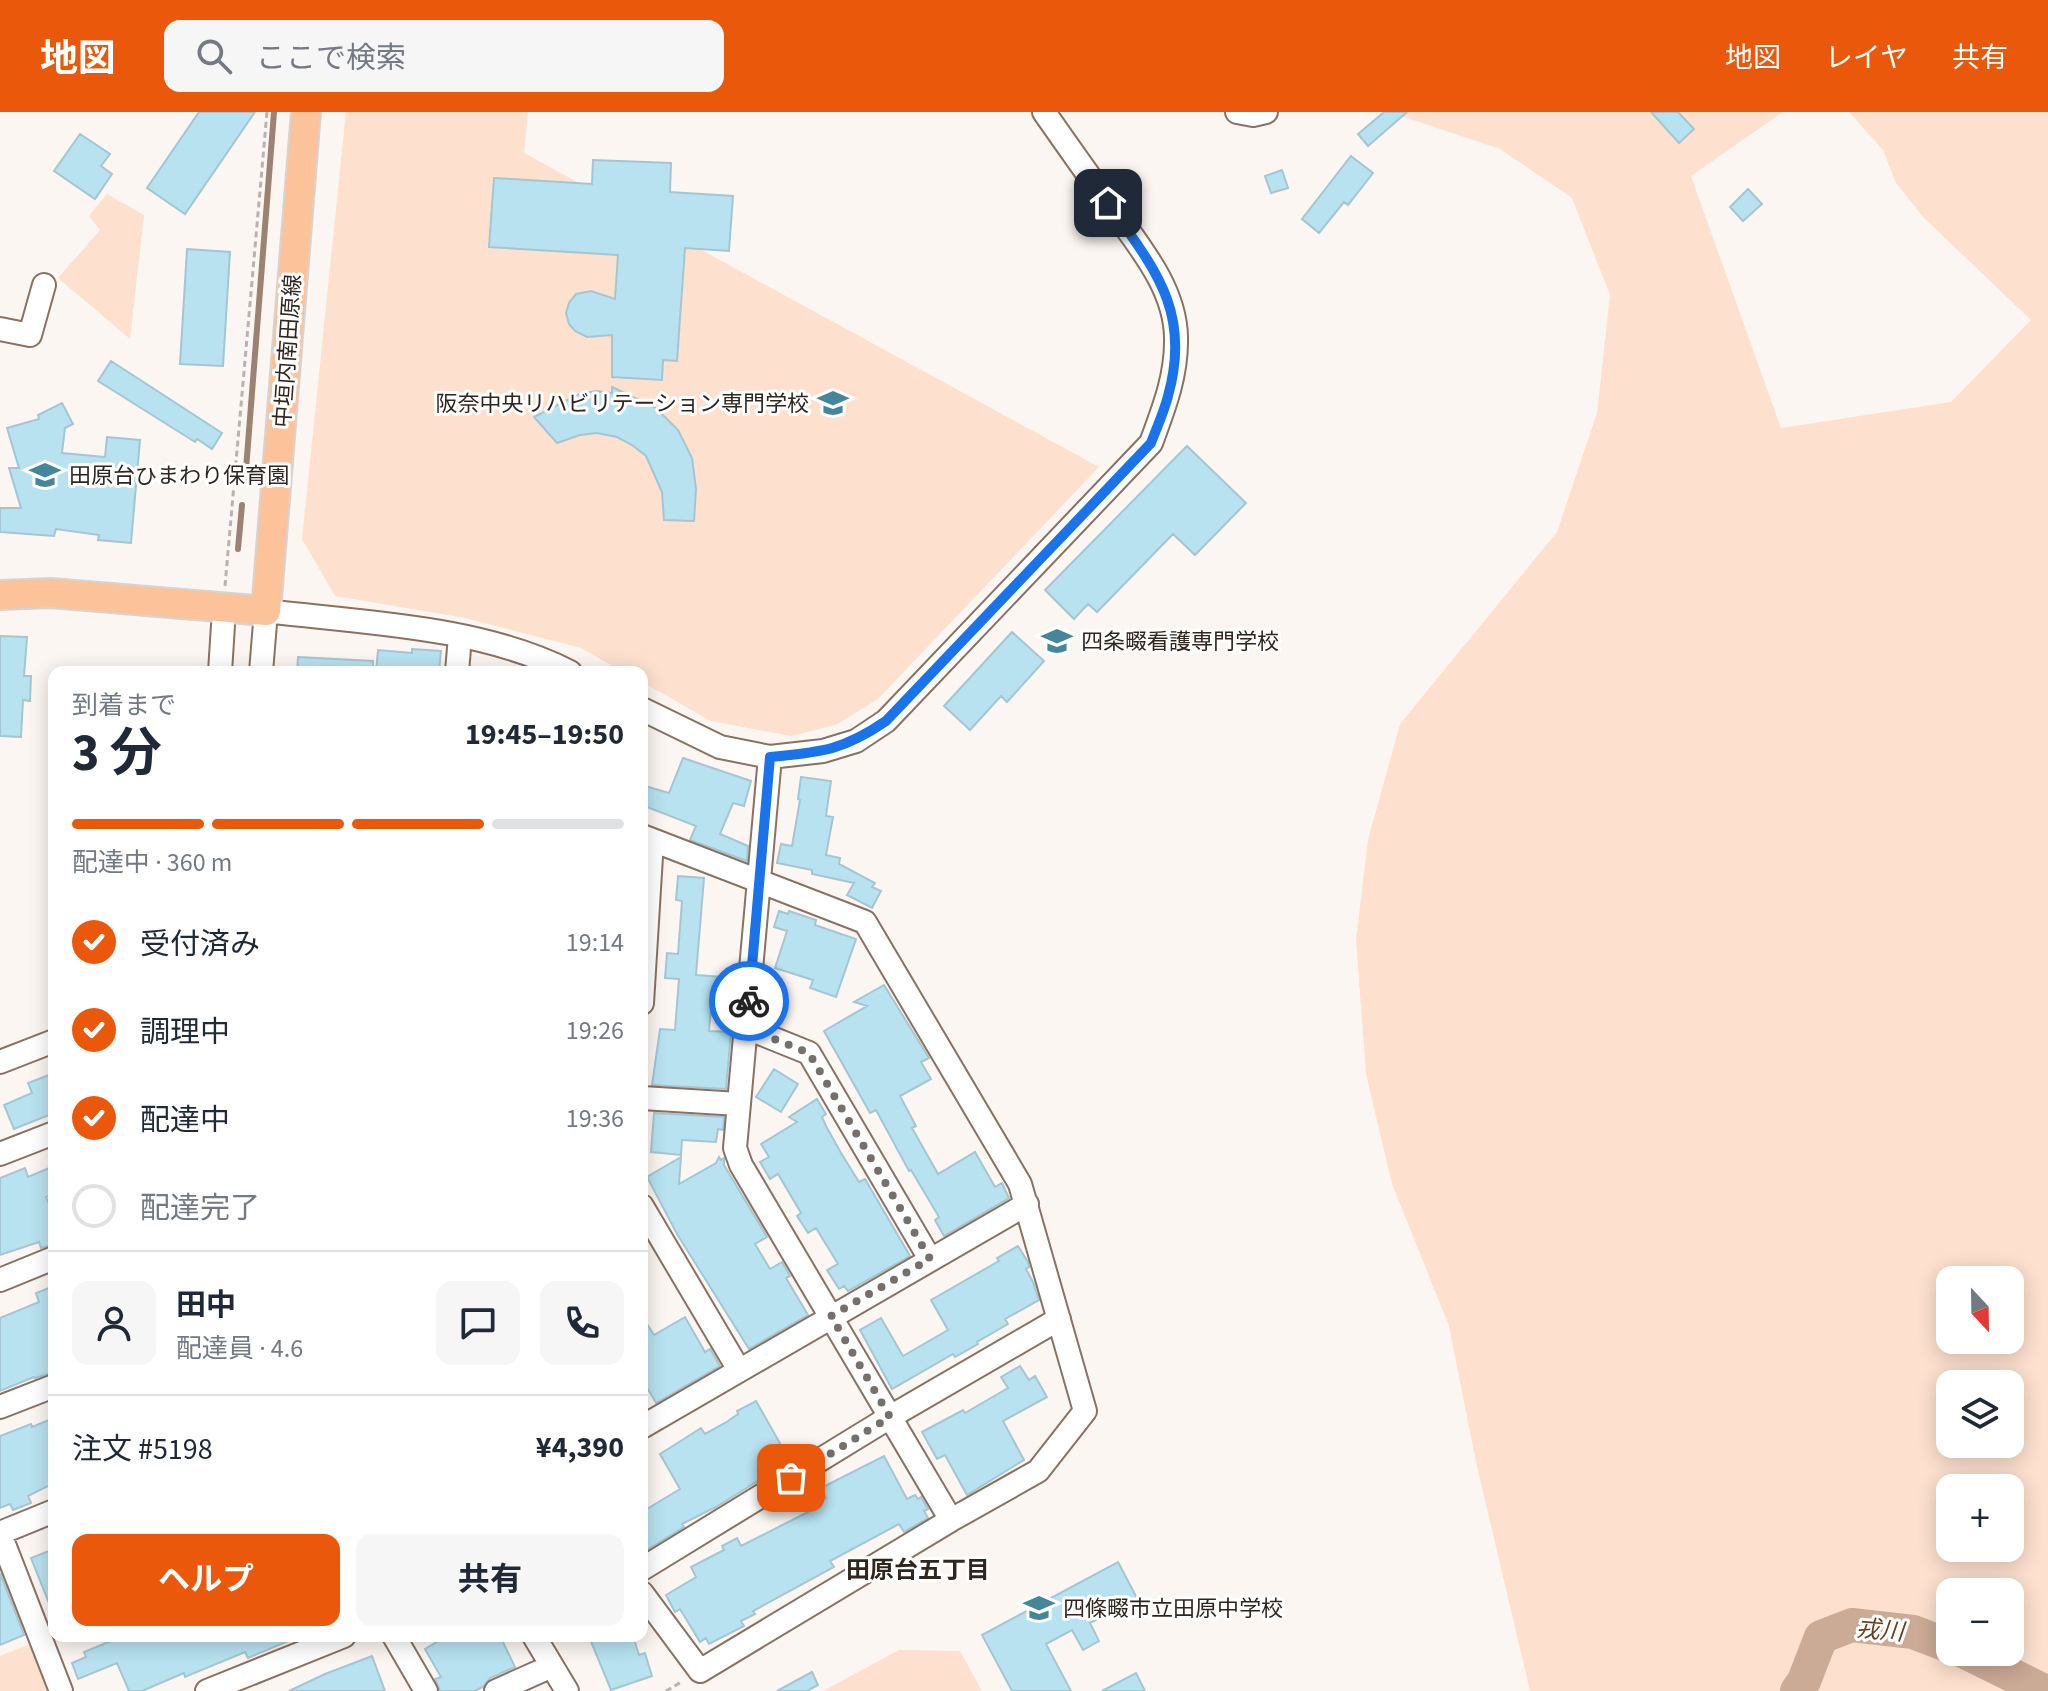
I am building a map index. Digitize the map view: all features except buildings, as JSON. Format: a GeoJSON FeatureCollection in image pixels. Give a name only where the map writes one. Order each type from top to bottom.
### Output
{"type":"FeatureCollection","features":[{"type":"Feature","properties":{"kind":"main road","name":"中垣内南田原線"},"geometry":{"type":"LineString","coordinates":[[266,611],[306,112]]}},
{"type":"Feature","properties":{"kind":"main road"},"geometry":{"type":"LineString","coordinates":[[0,595],[51,593],[266,611]]}},
{"type":"Feature","properties":{"kind":"street"},"geometry":{"type":"LineString","coordinates":[[648,712],[720,747],[770,757],[823,751],[856,741],[886,721],[1151,443],[1168,398],[1175,365],[1176,333],[1168,300],[1155,270],[1044,112]]}},
{"type":"Feature","properties":{"kind":"street"},"geometry":{"type":"LineString","coordinates":[[1237,112],[1253,115],[1266,112]]}},
{"type":"Feature","properties":{"kind":"street"},"geometry":{"type":"LineString","coordinates":[[0,329],[30,335],[44,285]]}},
{"type":"Feature","properties":{"kind":"street"},"geometry":{"type":"LineString","coordinates":[[261,666],[266,611],[460,636],[515,648],[556,666]]}},
{"type":"Feature","properties":{"kind":"street"},"geometry":{"type":"LineString","coordinates":[[220,666],[223,625]]}},
{"type":"Feature","properties":{"kind":"street"},"geometry":{"type":"LineString","coordinates":[[458,666],[460,636]]}},
{"type":"Feature","properties":{"kind":"street"},"geometry":{"type":"LineString","coordinates":[[770,757],[735,1148],[741,1165],[951,1520]]}},
{"type":"Feature","properties":{"kind":"street"},"geometry":{"type":"LineString","coordinates":[[648,838],[865,922],[1020,1184],[1085,1411],[1038,1471],[700,1671],[648,1601]]}},
{"type":"Feature","properties":{"kind":"street"},"geometry":{"type":"LineString","coordinates":[[747,1028],[809,1053],[930,1259]]}},
{"type":"Feature","properties":{"kind":"street"},"geometry":{"type":"LineString","coordinates":[[0,1062],[48,1043]]}},
{"type":"Feature","properties":{"kind":"street"},"geometry":{"type":"LineString","coordinates":[[648,1098],[739,1104]]}},
{"type":"Feature","properties":{"kind":"street"},"geometry":{"type":"LineString","coordinates":[[0,1154],[48,1135]]}},
{"type":"Feature","properties":{"kind":"street"},"geometry":{"type":"LineString","coordinates":[[648,1418],[739,1370],[1027,1204]]}},
{"type":"Feature","properties":{"kind":"street"},"geometry":{"type":"LineString","coordinates":[[648,1216],[739,1370]]}},
{"type":"Feature","properties":{"kind":"street"},"geometry":{"type":"LineString","coordinates":[[0,1280],[48,1260]]}},
{"type":"Feature","properties":{"kind":"street"},"geometry":{"type":"LineString","coordinates":[[648,1565],[890,1417],[1059,1319]]}},
{"type":"Feature","properties":{"kind":"street"},"geometry":{"type":"LineString","coordinates":[[0,1407],[48,1388]]}},
{"type":"Feature","properties":{"kind":"street"},"geometry":{"type":"LineString","coordinates":[[47,1635],[0,1533],[48,1513]]}},
{"type":"Feature","properties":{"kind":"street"},"geometry":{"type":"LineString","coordinates":[[49,1642],[61,1691]]}},
{"type":"Feature","properties":{"kind":"street"},"geometry":{"type":"LineString","coordinates":[[207,1691],[329,1642]]}},
{"type":"Feature","properties":{"kind":"street"},"geometry":{"type":"LineString","coordinates":[[397,1642],[426,1691]]}},
{"type":"Feature","properties":{"kind":"street"},"geometry":{"type":"LineString","coordinates":[[538,1642],[567,1691]]}},
{"type":"Feature","properties":{"kind":"street"},"geometry":{"type":"LineString","coordinates":[[496,1691],[552,1666]]}},
{"type":"Feature","properties":{"kind":"path"},"geometry":{"type":"LineString","coordinates":[[225,591],[267,112]]}},
{"type":"Feature","properties":{"kind":"shaded area"},"geometry":{"type":"Polygon","coordinates":[[[346,112],[528,112],[524,153],[1099,467],[878,699],[836,725],[791,736],[711,721],[648,685],[648,666],[612,666],[581,648],[465,618],[335,596],[302,539],[346,112]]]}},
{"type":"Feature","properties":{"kind":"shaded area"},"geometry":{"type":"Polygon","coordinates":[[[1389,112],[1783,112],[1691,176],[1781,428],[1951,402],[2031,320],[1924,218],[1896,183],[1883,150],[1849,112],[2048,112],[2048,1691],[1530,1691],[1476,1462],[1449,1326],[1392,1184],[1366,1074],[1356,940],[1368,840],[1400,724],[1557,532],[1597,413],[1610,295],[1572,198],[1500,149],[1389,112]]]}},
{"type":"Feature","properties":{"kind":"shaded area"},"geometry":{"type":"Polygon","coordinates":[[[107,194],[144,215],[130,339],[58,278],[100,230],[89,216],[107,194]]]}},
{"type":"Feature","properties":{"kind":"shaded area"},"geometry":{"type":"Polygon","coordinates":[[[36,1642],[54,1691],[0,1691],[0,1656],[36,1642]]]}},
{"type":"Feature","properties":{"kind":"shaded area"},"geometry":{"type":"Polygon","coordinates":[[[899,1650],[960,1651],[982,1691],[823,1691],[899,1650]]]}},
{"type":"Feature","properties":{"kind":"waterway"},"geometry":{"type":"LineString","coordinates":[[245,482],[274,112]]}},
{"type":"Feature","properties":{"kind":"waterway"},"geometry":{"type":"LineString","coordinates":[[238,549],[242,505]]}},
{"type":"Feature","properties":{"kind":"waterway","name":"戎川"},"geometry":{"type":"LineString","coordinates":[[1797,1691],[1821,1637],[1852,1625],[1913,1632],[1936,1641]]}},
{"type":"Feature","properties":{"kind":"waterway","name":"戎川"},"geometry":{"type":"LineString","coordinates":[[1993,1666],[2044,1691]]}},
{"type":"Feature","properties":{"kind":"way so far"},"geometry":{"type":"LineString","coordinates":[[749,1001],[747,1028],[809,1053],[930,1259],[831,1316],[890,1417],[791,1478]]}},
{"type":"Feature","properties":{"kind":"place","name":"阪奈中央リハビリテーション専門学校"},"geometry":{"type":"Point","coordinates":[833,403]}},
{"type":"Feature","properties":{"kind":"place","name":"田原台ひまわり保育園"},"geometry":{"type":"Point","coordinates":[45,475]}},
{"type":"Feature","properties":{"kind":"place","name":"四条畷看護専門学校"},"geometry":{"type":"Point","coordinates":[1057,641]}},
{"type":"Feature","properties":{"kind":"place","name":"四條畷市立田原中学校"},"geometry":{"type":"Point","coordinates":[1039,1608]}},
{"type":"Feature","properties":{"kind":"district","name":"田原台五丁目"},"geometry":{"type":"Point","coordinates":[918,1570]}},
{"type":"Feature","properties":{"kind":"route"},"geometry":{"type":"LineString","coordinates":[[749,1001],[770,757],[840,746],[856,741],[886,721],[1151,443],[1168,398],[1175,365],[1176,333],[1168,300],[1155,270],[1108,203]]}}]}
